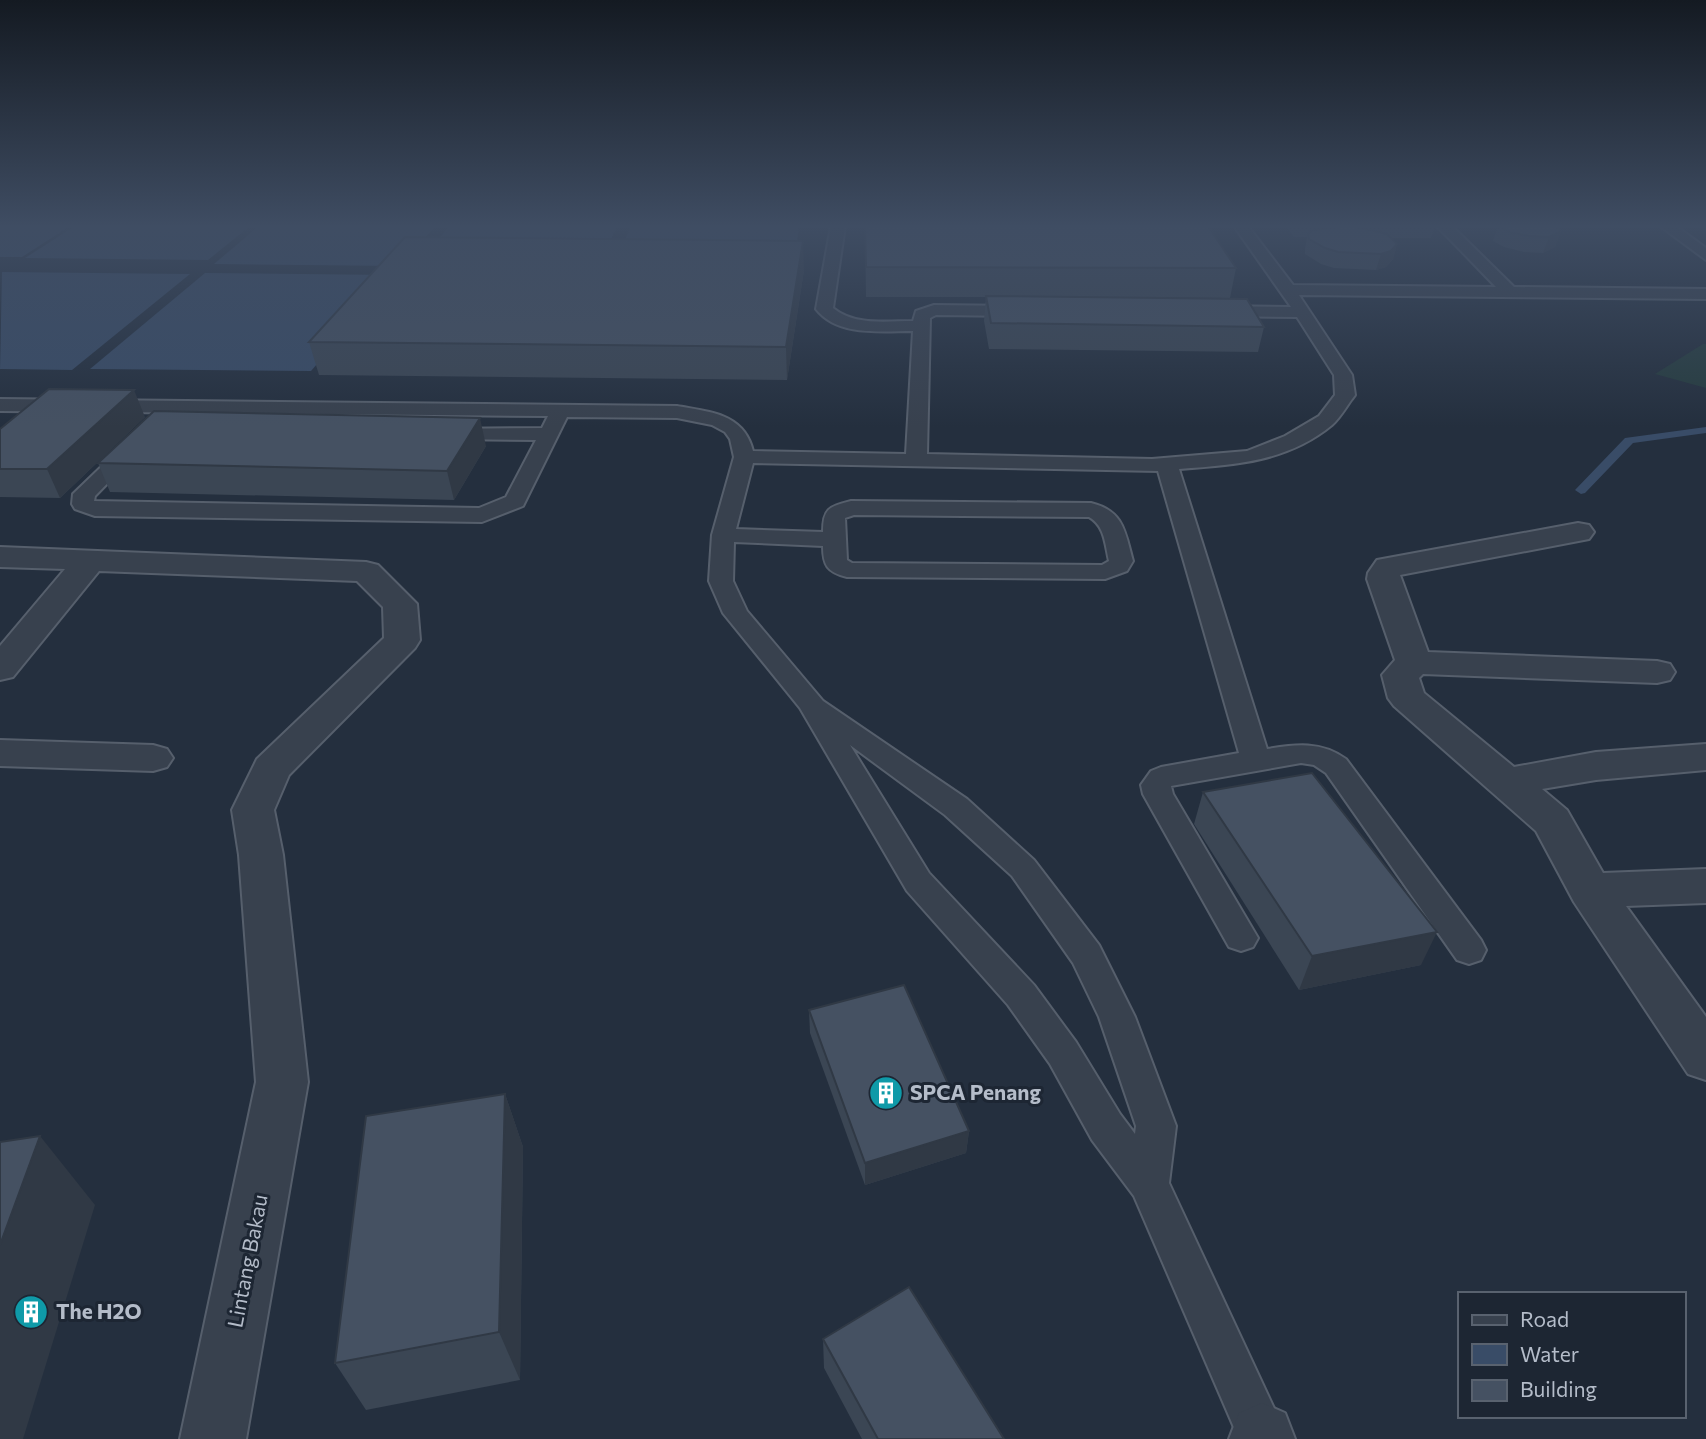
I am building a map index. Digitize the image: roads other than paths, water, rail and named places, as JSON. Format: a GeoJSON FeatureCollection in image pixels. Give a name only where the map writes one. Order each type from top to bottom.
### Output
{"type":"FeatureCollection","features":[{"type":"Feature","properties":{"kind":"street"},"geometry":{"type":"LineString","coordinates":[[1414,663],[1384,579],[1384,573],[1389,567],[1578,532]]}},
{"type":"Feature","properties":{"kind":"street","name":"Lintang Bakau"},"geometry":{"type":"LineString","coordinates":[[0,557],[88,563],[366,572],[400,604],[402,640],[271,769],[253,810],[261,855],[282,1083],[213,1439]]}},
{"type":"Feature","properties":{"kind":"street"},"geometry":{"type":"LineString","coordinates":[[0,669],[88,563]]}},
{"type":"Feature","properties":{"kind":"street"},"geometry":{"type":"LineString","coordinates":[[1657,672],[1414,663],[1400,676],[1407,698],[1552,821],[1590,890],[1706,1058]]}},
{"type":"Feature","properties":{"kind":"street"},"geometry":{"type":"LineString","coordinates":[[0,753],[153,758]]}},
{"type":"Feature","properties":{"kind":"street"},"geometry":{"type":"LineString","coordinates":[[1506,782],[1596,766],[1706,757]]}},
{"type":"Feature","properties":{"kind":"street"},"geometry":{"type":"LineString","coordinates":[[1590,890],[1706,886]]}},
{"type":"Feature","properties":{"kind":"lane"},"geometry":{"type":"LineString","coordinates":[[827,293],[824,309],[850,323],[920,326]]}},
{"type":"Feature","properties":{"kind":"lane"},"geometry":{"type":"LineString","coordinates":[[744,457],[1167,464],[1251,457],[1292,440],[1326,420],[1345,395],[1343,375],[1290,293]]}},
{"type":"Feature","properties":{"kind":"lane"},"geometry":{"type":"LineString","coordinates":[[1623,293],[1706,294]]}},
{"type":"Feature","properties":{"kind":"lane"},"geometry":{"type":"LineString","coordinates":[[916,460],[922,315],[934,310],[1041,311]]}},
{"type":"Feature","properties":{"kind":"lane"},"geometry":{"type":"LineString","coordinates":[[1192,311],[1303,312]]}},
{"type":"Feature","properties":{"kind":"lane"},"geometry":{"type":"LineString","coordinates":[[0,405],[561,410],[700,415],[718,420],[732,428],[740,439],[744,457],[723,535],[721,581],[736,613],[811,704],[918,882],[1021,995],[1063,1053],[1106,1127],[1149,1183],[1262,1438]]}},
{"type":"Feature","properties":{"kind":"lane"},"geometry":{"type":"LineString","coordinates":[[0,424],[24,405]]}},
{"type":"Feature","properties":{"kind":"lane"},"geometry":{"type":"LineString","coordinates":[[176,405],[84,494],[83,503],[95,509],[482,515],[515,501],[561,410]]}},
{"type":"Feature","properties":{"kind":"lane"},"geometry":{"type":"LineString","coordinates":[[366,432],[383,408]]}},
{"type":"Feature","properties":{"kind":"lane"},"geometry":{"type":"LineString","coordinates":[[431,433],[548,434]]}},
{"type":"Feature","properties":{"kind":"lane"},"geometry":{"type":"LineString","coordinates":[[1167,464],[1256,761]]}},
{"type":"Feature","properties":{"kind":"lane"},"geometry":{"type":"LineString","coordinates":[[851,508],[1091,510],[1101,512],[1109,518],[1121,561],[1114,570],[1105,572],[847,570],[835,563],[834,539],[834,515],[851,508]]}},
{"type":"Feature","properties":{"kind":"lane"},"geometry":{"type":"LineString","coordinates":[[723,535],[834,539]]}},
{"type":"Feature","properties":{"kind":"lane"},"geometry":{"type":"LineString","coordinates":[[811,704],[956,807],[1023,868],[1051,903],[1087,955],[1117,1017],[1156,1126],[1149,1183]]}},
{"type":"Feature","properties":{"kind":"lane"},"geometry":{"type":"LineString","coordinates":[[1241,938],[1158,794],[1156,785],[1161,778],[1171,774],[1314,754],[1327,758],[1336,766],[1469,950]]}},
{"type":"Feature","properties":{"kind":"water"},"geometry":{"type":"Polygon","coordinates":[[[2,293],[166,293],[72,370],[0,369],[2,293]]]}},
{"type":"Feature","properties":{"kind":"water"},"geometry":{"type":"Polygon","coordinates":[[[181,293],[378,293],[311,371],[90,369],[181,293]]]}},
{"type":"Feature","properties":{"kind":"waterway"},"geometry":{"type":"LineString","coordinates":[[1581,490],[1629,440],[1706,430]]}},
{"type":"Feature","properties":{"kind":"place","name":"SPCA Penang"},"geometry":{"type":"Point","coordinates":[886,1093]}},
{"type":"Feature","properties":{"kind":"place","name":"The H2O"},"geometry":{"type":"Point","coordinates":[31,1312]}}]}
